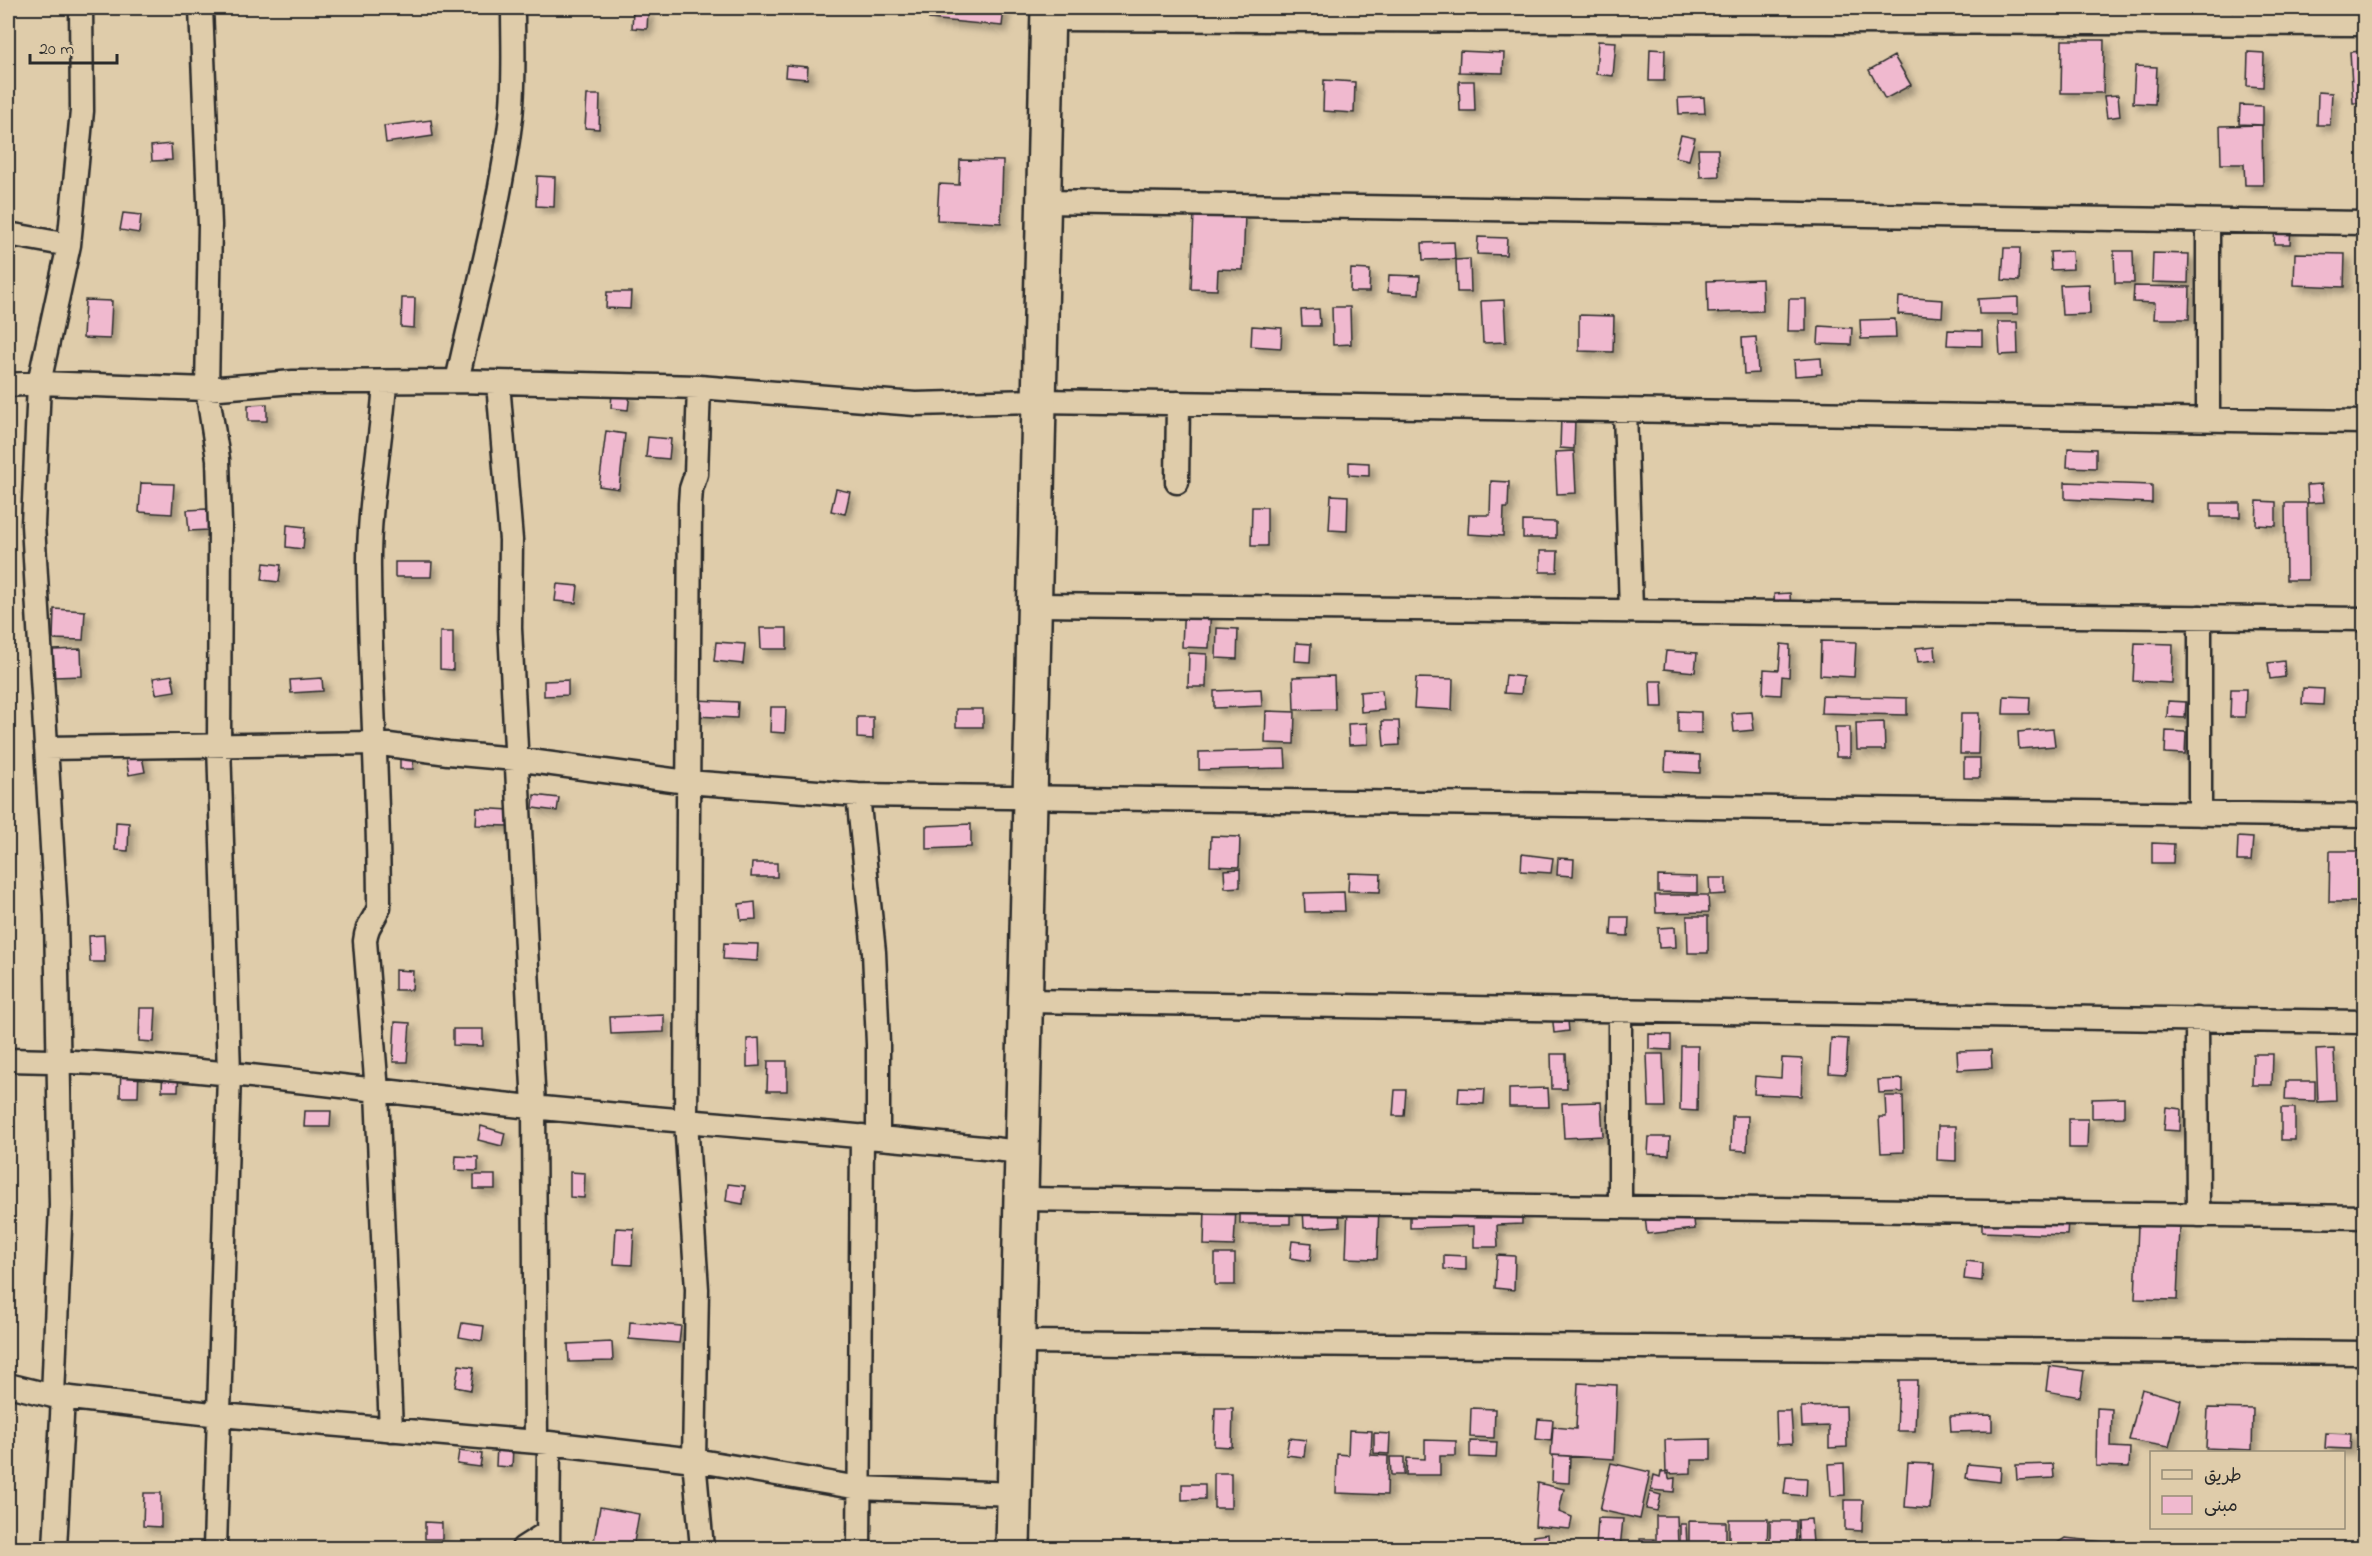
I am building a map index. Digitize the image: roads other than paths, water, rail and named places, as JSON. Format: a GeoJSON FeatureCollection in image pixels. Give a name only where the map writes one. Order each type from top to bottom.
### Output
{"type":"FeatureCollection","features":[{"type":"Feature","properties":{"kind":"street"},"geometry":{"type":"LineString","coordinates":[[55,1548],[61,1205],[56,915],[33,525],[39,383],[69,245],[81,111],[81,8]]}},
{"type":"Feature","properties":{"kind":"street"},"geometry":{"type":"LineString","coordinates":[[201,8],[210,225],[207,389],[218,459],[219,481],[219,744],[229,1072],[215,1548]]}},
{"type":"Feature","properties":{"kind":"street"},"geometry":{"type":"LineString","coordinates":[[457,381],[489,245],[508,138],[512,93],[513,8]]}},
{"type":"Feature","properties":{"kind":"street"},"geometry":{"type":"LineString","coordinates":[[1013,1548],[1048,13],[1539,14],[2364,24]]}},
{"type":"Feature","properties":{"kind":"street"},"geometry":{"type":"LineString","coordinates":[[1044,202],[2364,223]]}},
{"type":"Feature","properties":{"kind":"street"},"geometry":{"type":"LineString","coordinates":[[2208,221],[2208,419]]}},
{"type":"Feature","properties":{"kind":"street"},"geometry":{"type":"LineString","coordinates":[[8,234],[69,245]]}},
{"type":"Feature","properties":{"kind":"street"},"geometry":{"type":"LineString","coordinates":[[8,385],[39,383],[207,389],[293,382],[457,381],[699,387],[915,404],[1039,401],[2364,422]]}},
{"type":"Feature","properties":{"kind":"street"},"geometry":{"type":"LineString","coordinates":[[385,383],[382,429],[374,488],[369,567],[379,826],[379,908],[376,916],[369,922],[365,941],[377,1091],[391,1430]]}},
{"type":"Feature","properties":{"kind":"street"},"geometry":{"type":"LineString","coordinates":[[498,383],[511,540],[510,628],[534,1107],[542,1442],[548,1540],[523,1548]]}},
{"type":"Feature","properties":{"kind":"street"},"geometry":{"type":"LineString","coordinates":[[699,387],[696,474],[691,489],[690,504],[686,1121],[697,1289],[694,1460],[702,1548]]}},
{"type":"Feature","properties":{"kind":"street"},"geometry":{"type":"LineString","coordinates":[[1177,482],[1178,403]]}},
{"type":"Feature","properties":{"kind":"street"},"geometry":{"type":"LineString","coordinates":[[1625,410],[1631,611]]}},
{"type":"Feature","properties":{"kind":"street"},"geometry":{"type":"LineString","coordinates":[[1035,605],[2364,619]]}},
{"type":"Feature","properties":{"kind":"street"},"geometry":{"type":"LineString","coordinates":[[2200,617],[2200,814]]}},
{"type":"Feature","properties":{"kind":"street"},"geometry":{"type":"LineString","coordinates":[[46,748],[374,743],[687,782],[858,795],[2364,816]]}},
{"type":"Feature","properties":{"kind":"street"},"geometry":{"type":"LineString","coordinates":[[858,795],[874,952],[878,1044],[870,1136],[859,1488],[860,1548]]}},
{"type":"Feature","properties":{"kind":"street"},"geometry":{"type":"LineString","coordinates":[[1026,1001],[2364,1022]]}},
{"type":"Feature","properties":{"kind":"street"},"geometry":{"type":"LineString","coordinates":[[1620,1010],[1620,1207]]}},
{"type":"Feature","properties":{"kind":"street"},"geometry":{"type":"LineString","coordinates":[[2197,1019],[2198,1215]]}},
{"type":"Feature","properties":{"kind":"street"},"geometry":{"type":"LineString","coordinates":[[8,1060],[229,1072],[377,1091],[534,1107],[870,1136],[1022,1152]]}},
{"type":"Feature","properties":{"kind":"street"},"geometry":{"type":"LineString","coordinates":[[1021,1199],[2364,1217]]}},
{"type":"Feature","properties":{"kind":"street"},"geometry":{"type":"LineString","coordinates":[[1018,1342],[2364,1353]]}},
{"type":"Feature","properties":{"kind":"street"},"geometry":{"type":"LineString","coordinates":[[8,1385],[58,1396],[220,1415],[542,1442],[694,1460],[859,1488],[1014,1494]]}}]}
